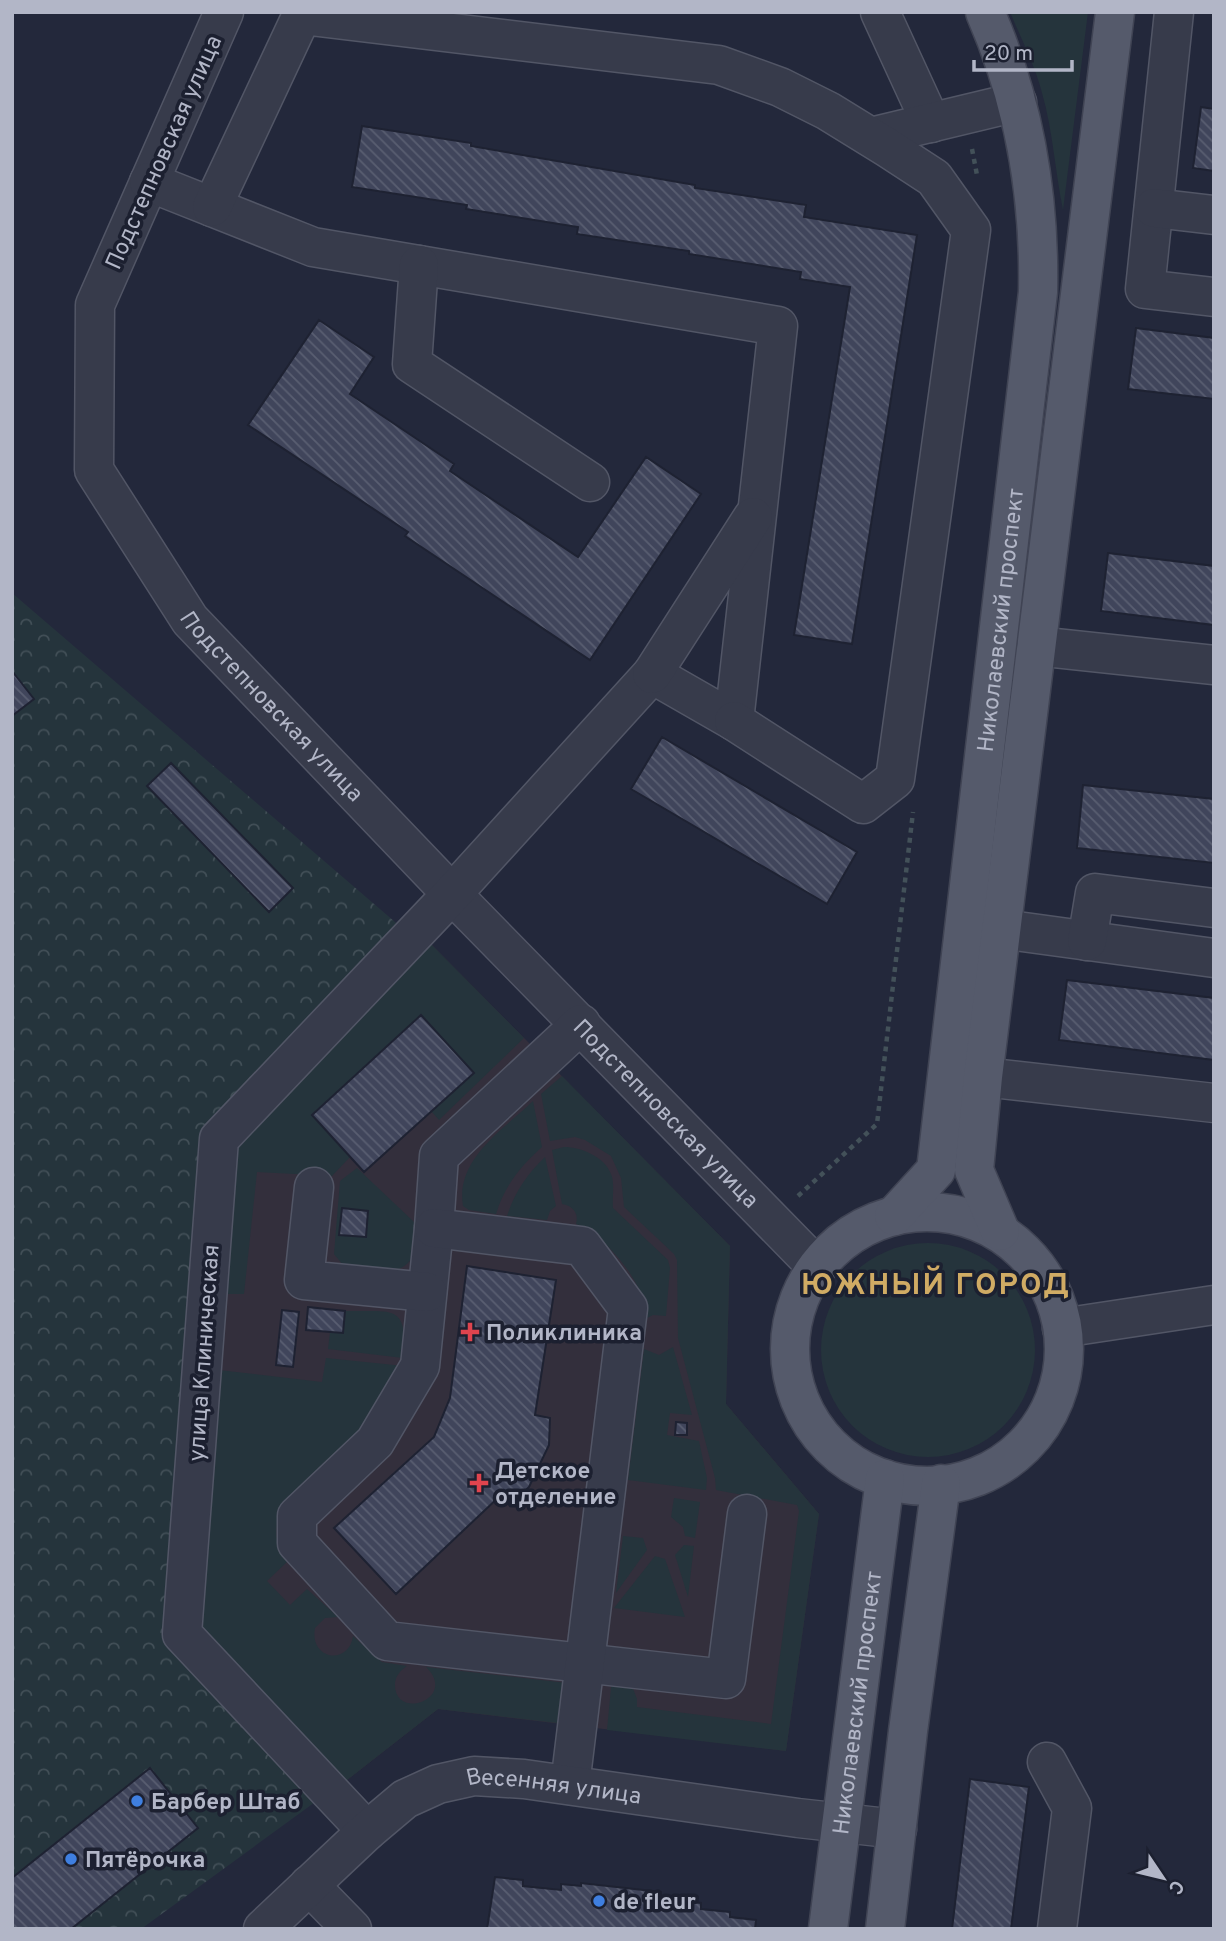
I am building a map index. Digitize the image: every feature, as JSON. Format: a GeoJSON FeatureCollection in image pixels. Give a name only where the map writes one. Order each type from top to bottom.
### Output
{"type":"FeatureCollection","features":[{"type":"Feature","properties":{"kind":"main road","name":"Николаевский проспект"},"geometry":{"type":"LineString","coordinates":[[894,1216],[936,1170],[1038,292],[1039,241],[1034,186],[1022,119],[985,12]]}},
{"type":"Feature","properties":{"kind":"main road","name":"Николаевский проспект"},"geometry":{"type":"LineString","coordinates":[[1000,1231],[974,1170],[1001,929],[1115,12]]}},
{"type":"Feature","properties":{"kind":"main road"},"geometry":{"type":"LineString","coordinates":[[915,1211],[959,1214],[1000,1231],[1033,1260],[1055,1298],[1062,1328],[1064,1341],[1060,1385],[1041,1425],[1011,1457],[970,1480],[924,1487],[878,1478],[837,1454],[808,1419],[791,1375],[790,1328],[805,1284],[817,1267],[833,1247],[872,1222],[915,1211]]}},
{"type":"Feature","properties":{"kind":"main road","name":"Николаевский проспект"},"geometry":{"type":"LineString","coordinates":[[828,1929],[885,1479]]}},
{"type":"Feature","properties":{"kind":"main road"},"geometry":{"type":"LineString","coordinates":[[885,1929],[942,1484]]}},
{"type":"Feature","properties":{"kind":"street","name":"Подстепновская улица"},"geometry":{"type":"LineString","coordinates":[[224,12],[95,305],[94,470],[190,621],[452,894],[817,1267]]}},
{"type":"Feature","properties":{"kind":"street"},"geometry":{"type":"LineString","coordinates":[[880,12],[931,123]]}},
{"type":"Feature","properties":{"kind":"street"},"geometry":{"type":"LineString","coordinates":[[1174,12],[1145,289],[1214,297]]}},
{"type":"Feature","properties":{"kind":"street"},"geometry":{"type":"LineString","coordinates":[[212,207],[302,15],[719,65],[780,87],[828,111],[934,178],[971,230],[895,779],[863,804],[734,721],[652,674]]}},
{"type":"Feature","properties":{"kind":"street"},"geometry":{"type":"LineString","coordinates":[[872,137],[1017,102]]}},
{"type":"Feature","properties":{"kind":"street"},"geometry":{"type":"LineString","coordinates":[[149,182],[313,247],[778,326],[734,721]]}},
{"type":"Feature","properties":{"kind":"street"},"geometry":{"type":"LineString","coordinates":[[1154,208],[1214,215]]}},
{"type":"Feature","properties":{"kind":"street"},"geometry":{"type":"LineString","coordinates":[[419,265],[412,364],[590,482]]}},
{"type":"Feature","properties":{"kind":"street","name":"улица Клиническая"},"geometry":{"type":"LineString","coordinates":[[366,1831],[182,1634],[219,1139],[452,894],[652,674],[758,509]]}},
{"type":"Feature","properties":{"kind":"street"},"geometry":{"type":"LineString","coordinates":[[1036,646],[1214,666]]}},
{"type":"Feature","properties":{"kind":"street"},"geometry":{"type":"LineString","coordinates":[[1087,941],[1095,893],[1214,908]]}},
{"type":"Feature","properties":{"kind":"street"},"geometry":{"type":"LineString","coordinates":[[1001,929],[1214,958]]}},
{"type":"Feature","properties":{"kind":"street"},"geometry":{"type":"LineString","coordinates":[[580,1024],[439,1156],[420,1366],[375,1442],[297,1516],[297,1543],[387,1641],[726,1679],[747,1514]]}},
{"type":"Feature","properties":{"kind":"street"},"geometry":{"type":"LineString","coordinates":[[983,1077],[1214,1103]]}},
{"type":"Feature","properties":{"kind":"street"},"geometry":{"type":"LineString","coordinates":[[314,1187],[304,1280],[427,1292]]}},
{"type":"Feature","properties":{"kind":"street"},"geometry":{"type":"LineString","coordinates":[[434,1228],[582,1246],[628,1308],[570,1785]]}},
{"type":"Feature","properties":{"kind":"street"},"geometry":{"type":"LineString","coordinates":[[1062,1328],[1214,1305]]}},
{"type":"Feature","properties":{"kind":"street"},"geometry":{"type":"LineString","coordinates":[[1047,1762],[1072,1808],[1057,1929]]}},
{"type":"Feature","properties":{"kind":"street","name":"Весенняя улица"},"geometry":{"type":"LineString","coordinates":[[263,1929],[366,1831],[405,1799],[438,1784],[474,1776],[524,1779],[798,1818],[897,1829]]}},
{"type":"Feature","properties":{"kind":"street"},"geometry":{"type":"LineString","coordinates":[[309,1885],[352,1929]]}},
{"type":"Feature","properties":{"kind":"shaded area","name":"Поликлиника"},"geometry":{"type":"Polygon","coordinates":[[[430,943],[730,1246],[726,1404],[819,1514],[786,1751],[438,1709],[342,1784],[190,1626],[227,1148],[430,943]]]}},
{"type":"Feature","properties":{"kind":"green space"},"geometry":{"type":"Polygon","coordinates":[[[1010,12],[1088,12],[1063,210],[1042,93],[1010,12]]]}},
{"type":"Feature","properties":{"kind":"green space"},"geometry":{"type":"Polygon","coordinates":[[[12,593],[402,928],[205,1137],[172,1642],[322,1797],[141,1929],[12,1929],[12,593]]]}},
{"type":"Feature","properties":{"kind":"green space"},"geometry":{"type":"Polygon","coordinates":[[[430,943],[524,1038],[439,1120],[431,1111],[473,1073],[421,1016],[312,1114],[350,1157],[332,1176],[257,1172],[244,1294],[216,1294],[227,1148],[430,943]]]}},
{"type":"Feature","properties":{"kind":"green space"},"geometry":{"type":"Polygon","coordinates":[[[562,1076],[730,1246],[726,1404],[819,1514],[786,1751],[607,1730],[612,1677],[632,1686],[637,1707],[771,1724],[799,1511],[797,1505],[716,1490],[678,1338],[677,1260],[674,1254],[624,1207],[621,1178],[611,1156],[575,1137],[550,1141],[541,1094],[562,1076]]]}},
{"type":"Feature","properties":{"kind":"green space"},"geometry":{"type":"Polygon","coordinates":[[[533,1101],[542,1147],[514,1177],[496,1214],[469,1210],[463,1206],[463,1189],[466,1174],[474,1160],[496,1134],[533,1101]]]}},
{"type":"Feature","properties":{"kind":"green space"},"geometry":{"type":"Polygon","coordinates":[[[564,1147],[585,1151],[604,1163],[612,1178],[613,1208],[668,1260],[670,1268],[666,1316],[653,1315],[647,1318],[640,1291],[623,1263],[600,1240],[576,1224],[574,1211],[562,1204],[552,1150],[564,1147]]]}},
{"type":"Feature","properties":{"kind":"green space"},"geometry":{"type":"Polygon","coordinates":[[[545,1157],[556,1206],[550,1211],[547,1220],[507,1216],[522,1184],[545,1157]]]}},
{"type":"Feature","properties":{"kind":"green space"},"geometry":{"type":"Polygon","coordinates":[[[357,1168],[413,1221],[419,1231],[412,1258],[399,1269],[343,1265],[334,1254],[340,1181],[357,1168]]]}},
{"type":"Feature","properties":{"kind":"green space"},"geometry":{"type":"Polygon","coordinates":[[[928,1243],[969,1251],[1004,1274],[1027,1309],[1035,1350],[1027,1391],[1004,1426],[969,1449],[928,1457],[887,1449],[852,1426],[829,1391],[821,1350],[829,1309],[852,1274],[887,1251],[928,1243]]]}},
{"type":"Feature","properties":{"kind":"green space"},"geometry":{"type":"Polygon","coordinates":[[[345,1311],[393,1314],[403,1327],[403,1358],[328,1349],[330,1332],[343,1333],[345,1311]]]}},
{"type":"Feature","properties":{"kind":"green space"},"geometry":{"type":"Polygon","coordinates":[[[673,1347],[692,1415],[670,1413],[667,1435],[699,1441],[707,1478],[706,1490],[628,1480],[644,1349],[659,1355],[673,1347]]]}},
{"type":"Feature","properties":{"kind":"green space"},"geometry":{"type":"Polygon","coordinates":[[[326,1358],[404,1366],[377,1420],[282,1512],[276,1531],[288,1561],[267,1581],[290,1605],[307,1589],[338,1617],[325,1618],[315,1628],[315,1639],[323,1653],[338,1655],[345,1652],[353,1636],[382,1662],[407,1666],[399,1673],[395,1683],[397,1695],[404,1701],[413,1704],[430,1696],[435,1688],[434,1678],[426,1667],[567,1683],[566,1724],[438,1709],[342,1784],[190,1626],[210,1369],[322,1382],[326,1358]]]}},
{"type":"Feature","properties":{"kind":"green space"},"geometry":{"type":"Polygon","coordinates":[[[674,1498],[700,1502],[695,1538],[685,1536],[683,1527],[671,1517],[674,1498]]]}},
{"type":"Feature","properties":{"kind":"green space"},"geometry":{"type":"Polygon","coordinates":[[[623,1536],[643,1538],[647,1550],[616,1593],[623,1536]]]}},
{"type":"Feature","properties":{"kind":"green space"},"geometry":{"type":"Polygon","coordinates":[[[684,1545],[694,1546],[688,1597],[675,1555],[684,1545]]]}},
{"type":"Feature","properties":{"kind":"green space"},"geometry":{"type":"Polygon","coordinates":[[[655,1556],[665,1559],[685,1617],[614,1608],[655,1556]]]}},
{"type":"Feature","properties":{"kind":"building"},"geometry":{"type":"Polygon","coordinates":[[[1201,107],[1214,109],[1214,171],[1193,168],[1201,107]]]}},
{"type":"Feature","properties":{"kind":"building"},"geometry":{"type":"Polygon","coordinates":[[[362,126],[471,143],[471,146],[695,185],[695,188],[806,205],[804,217],[917,235],[852,644],[794,635],[850,287],[800,279],[801,272],[577,234],[578,227],[466,209],[467,205],[352,187],[362,126]]]}},
{"type":"Feature","properties":{"kind":"building"},"geometry":{"type":"Polygon","coordinates":[[[319,320],[374,357],[350,394],[454,464],[450,471],[578,557],[646,457],[701,494],[590,660],[405,536],[408,532],[248,425],[319,320]]]}},
{"type":"Feature","properties":{"kind":"building"},"geometry":{"type":"Polygon","coordinates":[[[1136,328],[1214,338],[1214,399],[1128,389],[1136,328]]]}},
{"type":"Feature","properties":{"kind":"building"},"geometry":{"type":"Polygon","coordinates":[[[1108,553],[1214,566],[1214,625],[1101,611],[1108,553]]]}},
{"type":"Feature","properties":{"kind":"building"},"geometry":{"type":"Polygon","coordinates":[[[12,671],[34,699],[12,716],[12,671]]]}},
{"type":"Feature","properties":{"kind":"building"},"geometry":{"type":"Polygon","coordinates":[[[662,737],[857,852],[827,904],[631,789],[662,737]]]}},
{"type":"Feature","properties":{"kind":"building"},"geometry":{"type":"Polygon","coordinates":[[[171,763],[293,888],[269,912],[147,786],[171,763]]]}},
{"type":"Feature","properties":{"kind":"building"},"geometry":{"type":"Polygon","coordinates":[[[1083,785],[1214,799],[1214,863],[1077,848],[1083,785]]]}},
{"type":"Feature","properties":{"kind":"building"},"geometry":{"type":"Polygon","coordinates":[[[1067,980],[1214,998],[1214,1060],[1059,1040],[1067,980]]]}},
{"type":"Feature","properties":{"kind":"building"},"geometry":{"type":"Polygon","coordinates":[[[421,1015],[474,1073],[364,1172],[312,1115],[421,1015]]]}},
{"type":"Feature","properties":{"kind":"building"},"geometry":{"type":"Polygon","coordinates":[[[342,1208],[368,1211],[366,1237],[339,1235],[342,1208]]]}},
{"type":"Feature","properties":{"kind":"building"},"geometry":{"type":"Polygon","coordinates":[[[467,1266],[556,1280],[535,1415],[550,1418],[549,1445],[529,1487],[510,1506],[501,1495],[396,1594],[334,1528],[434,1437],[450,1398],[467,1266]]]}},
{"type":"Feature","properties":{"kind":"building"},"geometry":{"type":"Polygon","coordinates":[[[308,1307],[345,1311],[343,1333],[306,1330],[308,1307]]]}},
{"type":"Feature","properties":{"kind":"building"},"geometry":{"type":"Polygon","coordinates":[[[282,1310],[299,1312],[293,1367],[276,1365],[282,1310]]]}},
{"type":"Feature","properties":{"kind":"building"},"geometry":{"type":"Polygon","coordinates":[[[676,1422],[687,1423],[687,1435],[675,1435],[676,1422]]]}},
{"type":"Feature","properties":{"kind":"building"},"geometry":{"type":"Polygon","coordinates":[[[150,1768],[198,1828],[71,1929],[12,1929],[12,1878],[150,1768]]]}},
{"type":"Feature","properties":{"kind":"building"},"geometry":{"type":"Polygon","coordinates":[[[970,1779],[1029,1787],[1011,1929],[952,1929],[970,1779]]]}},
{"type":"Feature","properties":{"kind":"building"},"geometry":{"type":"Polygon","coordinates":[[[495,1877],[523,1880],[523,1886],[561,1890],[561,1884],[581,1886],[581,1883],[661,1892],[661,1898],[701,1903],[701,1909],[730,1912],[730,1917],[756,1920],[755,1929],[487,1929],[495,1877]]]}},
{"type":"Feature","properties":{"kind":"place","name":"Поликлиника"},"geometry":{"type":"Point","coordinates":[470,1332]}},
{"type":"Feature","properties":{"kind":"place","name":"Детское отделение"},"geometry":{"type":"Point","coordinates":[479,1483]}},
{"type":"Feature","properties":{"kind":"place","name":"Барбер Штаб"},"geometry":{"type":"Point","coordinates":[137,1801]}},
{"type":"Feature","properties":{"kind":"place","name":"Пятёрочка"},"geometry":{"type":"Point","coordinates":[71,1859]}},
{"type":"Feature","properties":{"kind":"place","name":"de fleur"},"geometry":{"type":"Point","coordinates":[599,1901]}},
{"type":"Feature","properties":{"kind":"district","name":"ЮЖНЫЙ ГОРОД"},"geometry":{"type":"Point","coordinates":[936,1284]}}]}
